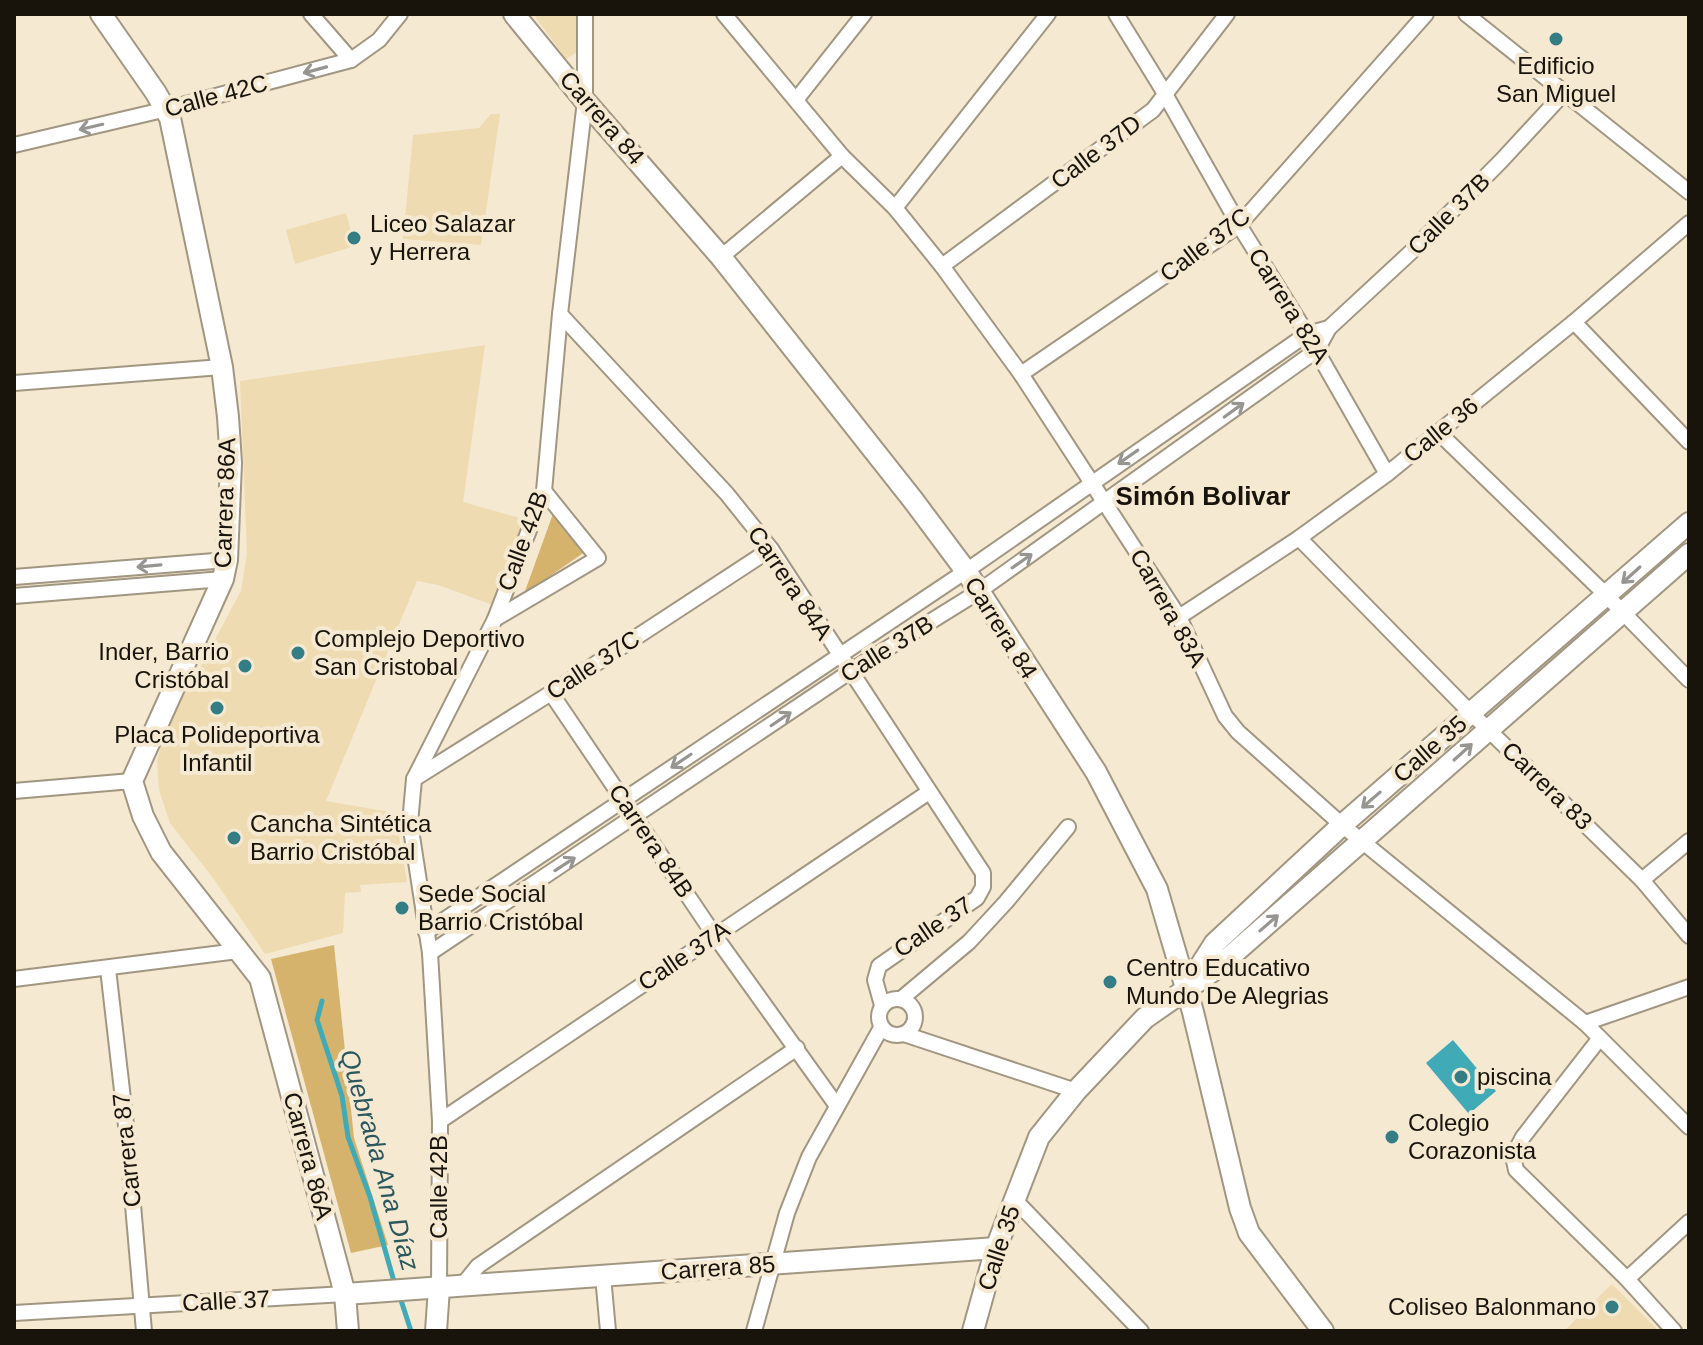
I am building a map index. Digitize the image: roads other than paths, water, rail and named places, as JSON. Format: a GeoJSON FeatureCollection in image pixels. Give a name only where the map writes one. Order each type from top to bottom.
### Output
{"type":"FeatureCollection","features":[{"type":"Feature","properties":{"kind":"street","name":"Carrera 86A"},"geometry":{"type":"LineString","coordinates":[[101,14],[167,109],[222,367],[231,463],[225,569],[132,781],[143,816],[161,852],[260,978],[345,1294],[348,1331]]}},
{"type":"Feature","properties":{"kind":"street"},"geometry":{"type":"LineString","coordinates":[[311,14],[351,60]]}},
{"type":"Feature","properties":{"kind":"street","name":"Calle 42C"},"geometry":{"type":"LineString","coordinates":[[14,145],[167,109],[351,60],[379,40],[400,14]]}},
{"type":"Feature","properties":{"kind":"street","name":"Carrera 84"},"geometry":{"type":"LineString","coordinates":[[514,14],[721,257],[913,500],[966,571],[1096,772],[1157,889],[1249,1233],[1323,1331]]}},
{"type":"Feature","properties":{"kind":"street","name":"Calle 42B"},"geometry":{"type":"LineString","coordinates":[[431,1289],[440,1121],[430,953],[410,823],[414,779],[495,619],[544,491],[560,314],[585,101],[585,14]]}},
{"type":"Feature","properties":{"kind":"street","name":"Carrera 83A"},"geometry":{"type":"LineString","coordinates":[[724,14],[842,156],[895,208],[1021,374],[1179,617],[1225,716],[1251,745],[1342,825],[1585,1023],[1689,1127]]}},
{"type":"Feature","properties":{"kind":"street"},"geometry":{"type":"LineString","coordinates":[[796,100],[864,14]]}},
{"type":"Feature","properties":{"kind":"street"},"geometry":{"type":"LineString","coordinates":[[895,208],[1048,14]]}},
{"type":"Feature","properties":{"kind":"street","name":"Carrera 82A"},"geometry":{"type":"LineString","coordinates":[[1116,14],[1165,93],[1239,225],[1317,350],[1387,474]]}},
{"type":"Feature","properties":{"kind":"street","name":"Calle 37D"},"geometry":{"type":"LineString","coordinates":[[942,266],[1153,110],[1227,14]]}},
{"type":"Feature","properties":{"kind":"street","name":"Calle 37C"},"geometry":{"type":"LineString","coordinates":[[1021,374],[1239,225],[1426,14]]}},
{"type":"Feature","properties":{"kind":"street"},"geometry":{"type":"LineString","coordinates":[[1466,14],[1689,192]]}},
{"type":"Feature","properties":{"kind":"street","name":"Calle 37B"},"geometry":{"type":"LineString","coordinates":[[430,953],[851,671],[978,592],[1317,350],[1329,328],[1431,232],[1563,94]]}},
{"type":"Feature","properties":{"kind":"street"},"geometry":{"type":"LineString","coordinates":[[721,257],[842,156]]}},
{"type":"Feature","properties":{"kind":"street","name":"Calle 36"},"geometry":{"type":"LineString","coordinates":[[1179,617],[1299,538],[1387,474],[1574,322],[1689,223]]}},
{"type":"Feature","properties":{"kind":"street","name":"Carrera 84A"},"geometry":{"type":"LineString","coordinates":[[560,314],[727,494],[771,549],[984,879]]}},
{"type":"Feature","properties":{"kind":"street"},"geometry":{"type":"LineString","coordinates":[[1574,322],[1689,442]]}},
{"type":"Feature","properties":{"kind":"street","name":"Calle 37B"},"geometry":{"type":"LineString","coordinates":[[426,932],[966,571],[1307,334],[1329,328]]}},
{"type":"Feature","properties":{"kind":"street"},"geometry":{"type":"LineString","coordinates":[[14,383],[222,367]]}},
{"type":"Feature","properties":{"kind":"street"},"geometry":{"type":"LineString","coordinates":[[1438,432],[1689,680]]}},
{"type":"Feature","properties":{"kind":"street"},"geometry":{"type":"LineString","coordinates":[[495,619],[598,558],[544,491]]}},
{"type":"Feature","properties":{"kind":"street","name":"Calle 35"},"geometry":{"type":"LineString","coordinates":[[1185,988],[1215,943],[1342,825],[1689,523]]}},
{"type":"Feature","properties":{"kind":"street","name":"Carrera 83"},"geometry":{"type":"LineString","coordinates":[[1299,538],[1488,730],[1642,880],[1689,936]]}},
{"type":"Feature","properties":{"kind":"street","name":"Calle 37C"},"geometry":{"type":"LineString","coordinates":[[414,779],[771,549]]}},
{"type":"Feature","properties":{"kind":"street","name":"Calle 35"},"geometry":{"type":"LineString","coordinates":[[973,1331],[996,1248],[1039,1137],[1076,1091],[1145,1018],[1217,968],[1689,554]]}},
{"type":"Feature","properties":{"kind":"street"},"geometry":{"type":"LineString","coordinates":[[14,577],[225,569]]}},
{"type":"Feature","properties":{"kind":"street"},"geometry":{"type":"LineString","coordinates":[[14,596],[225,569]]}},
{"type":"Feature","properties":{"kind":"street","name":"Carrera 84B"},"geometry":{"type":"LineString","coordinates":[[551,693],[715,936],[837,1106]]}},
{"type":"Feature","properties":{"kind":"street"},"geometry":{"type":"LineString","coordinates":[[14,791],[132,781]]}},
{"type":"Feature","properties":{"kind":"street","name":"Calle 37A"},"geometry":{"type":"LineString","coordinates":[[440,1121],[929,792]]}},
{"type":"Feature","properties":{"kind":"street"},"geometry":{"type":"LineString","coordinates":[[901,999],[969,942],[1068,827]]}},
{"type":"Feature","properties":{"kind":"street"},"geometry":{"type":"LineString","coordinates":[[1642,880],[1689,841]]}},
{"type":"Feature","properties":{"kind":"street","name":"Calle 37"},"geometry":{"type":"LineString","coordinates":[[882,1005],[875,980],[876,972],[886,959],[977,898],[984,879]]}},
{"type":"Feature","properties":{"kind":"street"},"geometry":{"type":"LineString","coordinates":[[14,979],[238,951]]}},
{"type":"Feature","properties":{"kind":"street","name":"Carrera 87"},"geometry":{"type":"LineString","coordinates":[[108,969],[126,1125],[144,1331]]}},
{"type":"Feature","properties":{"kind":"street"},"geometry":{"type":"LineString","coordinates":[[1585,1023],[1689,987]]}},
{"type":"Feature","properties":{"kind":"street"},"geometry":{"type":"LineString","coordinates":[[754,1331],[787,1213],[809,1157],[881,1028],[878,1016],[882,1005],[891,999],[910,1003],[915,1012],[912,1029],[896,1036],[881,1028]]}},
{"type":"Feature","properties":{"kind":"street"},"geometry":{"type":"LineString","coordinates":[[904,1034],[1076,1091]]}},
{"type":"Feature","properties":{"kind":"street"},"geometry":{"type":"LineString","coordinates":[[1600,1038],[1523,1137],[1513,1156],[1516,1170],[1627,1279],[1674,1331]]}},
{"type":"Feature","properties":{"kind":"street"},"geometry":{"type":"LineString","coordinates":[[461,1287],[478,1266],[797,1048]]}},
{"type":"Feature","properties":{"kind":"street"},"geometry":{"type":"LineString","coordinates":[[1014,1199],[1141,1331]]}},
{"type":"Feature","properties":{"kind":"street"},"geometry":{"type":"LineString","coordinates":[[1627,1279],[1689,1222]]}},
{"type":"Feature","properties":{"kind":"street","name":"Carrera 85"},"geometry":{"type":"LineString","coordinates":[[431,1289],[996,1248]]}},
{"type":"Feature","properties":{"kind":"street"},"geometry":{"type":"LineString","coordinates":[[603,1276],[608,1331]]}},
{"type":"Feature","properties":{"kind":"street"},"geometry":{"type":"LineString","coordinates":[[431,1289],[436,1331]]}},
{"type":"Feature","properties":{"kind":"street","name":"Calle 37"},"geometry":{"type":"LineString","coordinates":[[14,1313],[431,1289]]}},
{"type":"Feature","properties":{"kind":"water","name":"piscina"},"geometry":{"type":"Polygon","coordinates":[[[1453,1040],[1496,1091],[1469,1114],[1426,1063],[1453,1040]]]}},
{"type":"Feature","properties":{"kind":"waterway","name":"Quebrada Ana Díaz"},"geometry":{"type":"LineString","coordinates":[[322,1001],[317,1020],[342,1096],[348,1137],[370,1197],[395,1285]]}},
{"type":"Feature","properties":{"kind":"waterway","name":"Quebrada Ana Díaz"},"geometry":{"type":"LineString","coordinates":[[399,1294],[411,1331]]}},
{"type":"Feature","properties":{"kind":"place","name":"Edificio San Miguel"},"geometry":{"type":"Point","coordinates":[1556,39]}},
{"type":"Feature","properties":{"kind":"place","name":"Liceo Salazar y Herrera"},"geometry":{"type":"Point","coordinates":[354,238]}},
{"type":"Feature","properties":{"kind":"place","name":"Complejo Deportivo San Cristobal"},"geometry":{"type":"Point","coordinates":[298,653]}},
{"type":"Feature","properties":{"kind":"place","name":"Inder, Barrio Cristóbal"},"geometry":{"type":"Point","coordinates":[245,666]}},
{"type":"Feature","properties":{"kind":"place","name":"Placa Polideportiva Infantil"},"geometry":{"type":"Point","coordinates":[217,708]}},
{"type":"Feature","properties":{"kind":"place","name":"Cancha Sintética Barrio Cristóbal"},"geometry":{"type":"Point","coordinates":[234,838]}},
{"type":"Feature","properties":{"kind":"place","name":"Sede Social Barrio Cristóbal"},"geometry":{"type":"Point","coordinates":[402,908]}},
{"type":"Feature","properties":{"kind":"place","name":"Centro Educativo Mundo De Alegrias"},"geometry":{"type":"Point","coordinates":[1110,982]}},
{"type":"Feature","properties":{"kind":"place","name":"piscina"},"geometry":{"type":"Point","coordinates":[1461,1077]}},
{"type":"Feature","properties":{"kind":"place","name":"Colegio Corazonista"},"geometry":{"type":"Point","coordinates":[1392,1137]}},
{"type":"Feature","properties":{"kind":"place","name":"Coliseo Balonmano"},"geometry":{"type":"Point","coordinates":[1612,1307]}},
{"type":"Feature","properties":{"kind":"district","name":"Simón Bolivar"},"geometry":{"type":"Point","coordinates":[1203,496]}}]}
